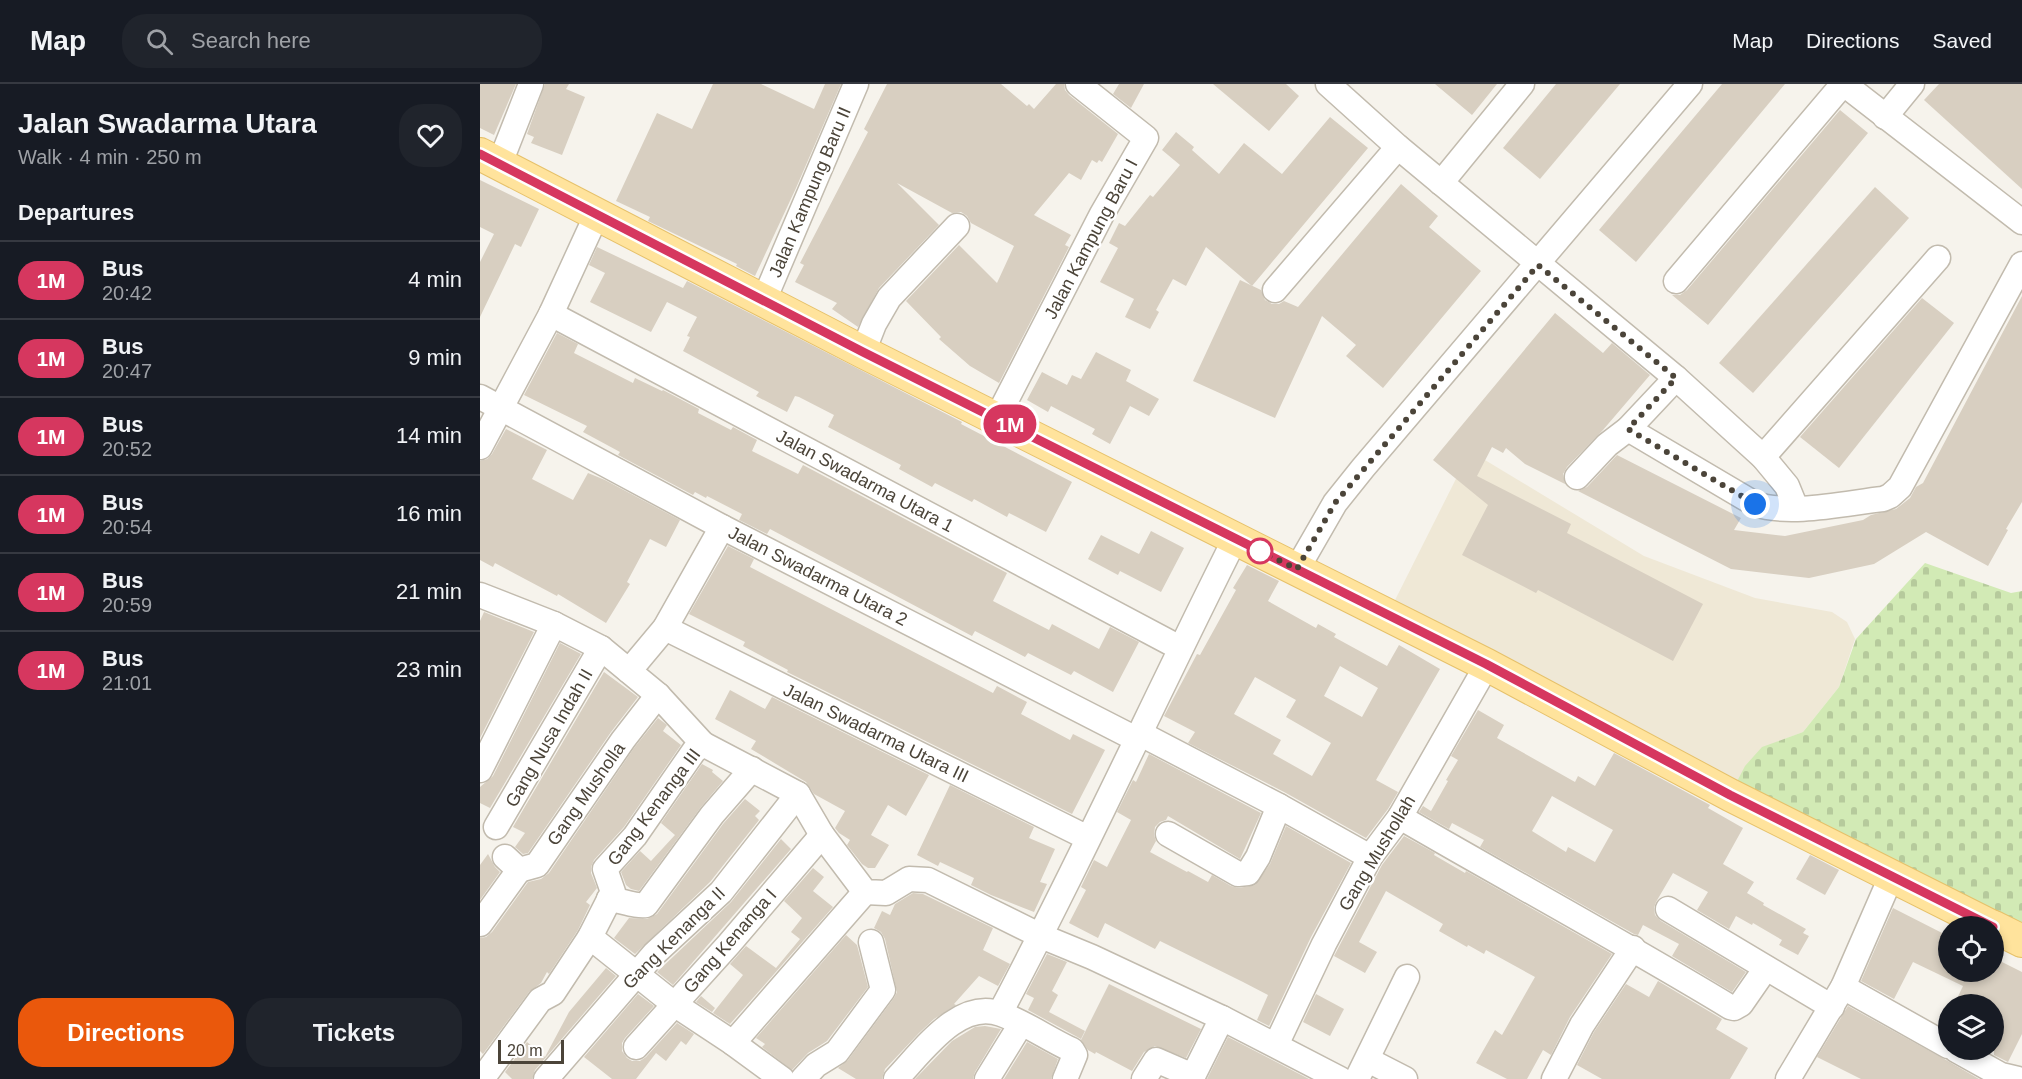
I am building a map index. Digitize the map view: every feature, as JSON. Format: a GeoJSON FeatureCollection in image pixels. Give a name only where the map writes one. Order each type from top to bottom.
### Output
{"type":"FeatureCollection","features":[{"type":"Feature","properties":{"kind":"main road"},"geometry":{"type":"LineString","coordinates":[[490,159],[863,352],[997,417],[1486,664],[1730,795],[1971,916]]}},
{"type":"Feature","properties":{"kind":"main road"},"geometry":{"type":"LineString","coordinates":[[2004,932],[2022,941]]}},
{"type":"Feature","properties":{"kind":"street"},"geometry":{"type":"LineString","coordinates":[[490,159],[531,84]]}},
{"type":"Feature","properties":{"kind":"street","name":"Jalan Kampung Baru II"},"geometry":{"type":"LineString","coordinates":[[764,300],[856,84]]}},
{"type":"Feature","properties":{"kind":"street","name":"Jalan Kampung Baru I"},"geometry":{"type":"LineString","coordinates":[[997,417],[1102,213],[1146,138],[1078,84]]}},
{"type":"Feature","properties":{"kind":"street"},"geometry":{"type":"LineString","coordinates":[[1328,84],[1398,147],[1676,378],[1763,457],[1786,486],[1796,508]]}},
{"type":"Feature","properties":{"kind":"street"},"geometry":{"type":"LineString","coordinates":[[1441,183],[1522,84]]}},
{"type":"Feature","properties":{"kind":"street"},"geometry":{"type":"LineString","coordinates":[[1303,573],[1337,526],[1363,468],[1690,84]]}},
{"type":"Feature","properties":{"kind":"street"},"geometry":{"type":"LineString","coordinates":[[1676,281],[1844,84],[2022,222]]}},
{"type":"Feature","properties":{"kind":"street"},"geometry":{"type":"LineString","coordinates":[[1885,117],[1912,84]]}},
{"type":"Feature","properties":{"kind":"street"},"geometry":{"type":"LineString","coordinates":[[1275,290],[1398,147]]}},
{"type":"Feature","properties":{"kind":"street"},"geometry":{"type":"LineString","coordinates":[[480,447],[550,314],[597,214]]}},
{"type":"Feature","properties":{"kind":"street"},"geometry":{"type":"LineString","coordinates":[[863,352],[874,324],[889,298],[957,226]]}},
{"type":"Feature","properties":{"kind":"street"},"geometry":{"type":"LineString","coordinates":[[1763,457],[1938,258]]}},
{"type":"Feature","properties":{"kind":"street"},"geometry":{"type":"LineString","coordinates":[[1628,429],[1755,504],[1770,509],[1883,499],[1890,496],[1900,486],[2022,264]]}},
{"type":"Feature","properties":{"kind":"street","name":"Jalan Swadarma Utara 1"},"geometry":{"type":"LineString","coordinates":[[550,314],[1180,648]]}},
{"type":"Feature","properties":{"kind":"street"},"geometry":{"type":"LineString","coordinates":[[1577,477],[1607,445],[1628,429],[1676,378]]}},
{"type":"Feature","properties":{"kind":"street","name":"Jalan Swadarma Utara 2"},"geometry":{"type":"LineString","coordinates":[[480,397],[723,527],[1279,806],[1370,857]]}},
{"type":"Feature","properties":{"kind":"street"},"geometry":{"type":"LineString","coordinates":[[629,671],[665,628],[723,527]]}},
{"type":"Feature","properties":{"kind":"street"},"geometry":{"type":"LineString","coordinates":[[999,1013],[1041,936],[1180,648],[1236,539]]}},
{"type":"Feature","properties":{"kind":"street"},"geometry":{"type":"LineString","coordinates":[[480,595],[554,624],[601,648],[658,695],[703,744],[798,794],[822,835],[865,892]]}},
{"type":"Feature","properties":{"kind":"street"},"geometry":{"type":"LineString","coordinates":[[480,770],[554,624]]}},
{"type":"Feature","properties":{"kind":"street","name":"Jalan Swadarma Utara III"},"geometry":{"type":"LineString","coordinates":[[665,628],[1088,838]]}},
{"type":"Feature","properties":{"kind":"street","name":"Gang Nusa Indah II"},"geometry":{"type":"LineString","coordinates":[[496,827],[601,648]]}},
{"type":"Feature","properties":{"kind":"street","name":"Gang Mushollah"},"geometry":{"type":"LineString","coordinates":[[1276,1045],[1324,944],[1370,857],[1400,817],[1486,664]]}},
{"type":"Feature","properties":{"kind":"street","name":"Gang Musholla"},"geometry":{"type":"LineString","coordinates":[[480,924],[512,864],[537,865],[623,740],[658,695]]}},
{"type":"Feature","properties":{"kind":"street","name":"Gang Kenanga III"},"geometry":{"type":"LineString","coordinates":[[609,899],[613,892],[605,869],[635,836],[694,751],[703,744]]}},
{"type":"Feature","properties":{"kind":"street"},"geometry":{"type":"LineString","coordinates":[[488,1071],[540,1000],[553,993],[590,937],[609,899],[646,905],[712,815],[752,769]]}},
{"type":"Feature","properties":{"kind":"street","name":"Gang Kenanga II"},"geometry":{"type":"LineString","coordinates":[[546,1079],[654,954],[721,892],[798,794]]}},
{"type":"Feature","properties":{"kind":"street"},"geometry":{"type":"LineString","coordinates":[[1168,834],[1238,874],[1248,873],[1258,857],[1279,806]]}},
{"type":"Feature","properties":{"kind":"street"},"geometry":{"type":"LineString","coordinates":[[1400,817],[1511,882],[1633,948],[1734,1008],[1741,1004],[1766,968]]}},
{"type":"Feature","properties":{"kind":"street","name":"Gang Kenanga I"},"geometry":{"type":"LineString","coordinates":[[636,1047],[729,944],[822,835]]}},
{"type":"Feature","properties":{"kind":"street"},"geometry":{"type":"LineString","coordinates":[[1796,1076],[1837,997],[1891,877]]}},
{"type":"Feature","properties":{"kind":"street"},"geometry":{"type":"LineString","coordinates":[[865,892],[886,893],[909,879],[928,880],[1041,936],[1092,957],[1222,1018],[1340,1079]]}},
{"type":"Feature","properties":{"kind":"street"},"geometry":{"type":"LineString","coordinates":[[733,1043],[865,892]]}},
{"type":"Feature","properties":{"kind":"street"},"geometry":{"type":"LineString","coordinates":[[1668,909],[1766,968],[1938,1042]]}},
{"type":"Feature","properties":{"kind":"street"},"geometry":{"type":"LineString","coordinates":[[590,937],[674,1004],[782,1079]]}},
{"type":"Feature","properties":{"kind":"street"},"geometry":{"type":"LineString","coordinates":[[807,1078],[816,1065],[837,1052],[883,990],[871,942]]}},
{"type":"Feature","properties":{"kind":"street"},"geometry":{"type":"LineString","coordinates":[[1554,1079],[1582,1025],[1633,948]]}},
{"type":"Feature","properties":{"kind":"street"},"geometry":{"type":"LineString","coordinates":[[1405,1079],[1362,1070],[1407,977]]}},
{"type":"Feature","properties":{"kind":"street"},"geometry":{"type":"LineString","coordinates":[[896,1079],[950,1023],[975,1010],[999,1013],[1072,1050],[1075,1055],[1065,1079]]}},
{"type":"Feature","properties":{"kind":"street"},"geometry":{"type":"LineString","coordinates":[[1144,1079],[1156,1059],[1193,1076],[1222,1018]]}},
{"type":"Feature","properties":{"kind":"street"},"geometry":{"type":"LineString","coordinates":[[987,1079],[1021,1024]]}},
{"type":"Feature","properties":{"kind":"street"},"geometry":{"type":"LineString","coordinates":[[1975,1060],[2001,1074],[2018,1079]]}},
{"type":"Feature","properties":{"kind":"shaded area"},"geometry":{"type":"Polygon","coordinates":[[[1470,451],[1644,556],[1755,598],[1832,612],[1847,622],[1855,639],[1839,687],[1803,732],[1762,748],[1730,795],[1387,616],[1470,451]]]}},
{"type":"Feature","properties":{"kind":"green space"},"geometry":{"type":"Polygon","coordinates":[[[1925,563],[2011,593],[2022,591],[2022,940],[2004,931],[2004,916],[1974,916],[1730,795],[1745,766],[1762,747],[1803,732],[1839,687],[1856,639],[1925,563]]]}},
{"type":"Feature","properties":{"kind":"building"},"geometry":{"type":"Polygon","coordinates":[[[480,84],[516,84],[494,135],[480,128],[480,84]]]}},
{"type":"Feature","properties":{"kind":"building"},"geometry":{"type":"Polygon","coordinates":[[[545,84],[569,84],[566,89],[585,97],[562,155],[531,143],[534,137],[527,134],[545,84]]]}},
{"type":"Feature","properties":{"kind":"building"},"geometry":{"type":"Polygon","coordinates":[[[713,84],[761,84],[814,109],[825,84],[841,84],[755,276],[736,266],[737,264],[648,221],[650,217],[616,201],[657,113],[692,129],[713,84]]]}},
{"type":"Feature","properties":{"kind":"building"},"geometry":{"type":"Polygon","coordinates":[[[887,84],[1001,84],[1027,106],[1029,104],[1034,109],[1056,84],[1064,84],[1069,95],[1118,134],[1102,162],[1099,160],[1097,163],[1092,160],[1081,180],[1069,173],[1034,215],[1071,235],[1065,245],[1069,247],[999,383],[970,366],[939,339],[941,337],[906,301],[959,245],[997,283],[1014,246],[971,223],[961,212],[952,213],[897,183],[939,225],[879,288],[858,327],[832,309],[837,303],[795,282],[804,265],[800,263],[868,132],[864,129],[887,84]]]}},
{"type":"Feature","properties":{"kind":"building"},"geometry":{"type":"Polygon","coordinates":[[[1119,84],[1144,84],[1131,108],[1113,94],[1119,84]]]}},
{"type":"Feature","properties":{"kind":"building"},"geometry":{"type":"Polygon","coordinates":[[[1213,84],[1286,84],[1299,96],[1269,131],[1213,84]]]}},
{"type":"Feature","properties":{"kind":"building"},"geometry":{"type":"Polygon","coordinates":[[[1435,84],[1497,84],[1472,115],[1435,84]]]}},
{"type":"Feature","properties":{"kind":"building"},"geometry":{"type":"Polygon","coordinates":[[[1556,84],[1620,84],[1540,179],[1503,148],[1556,84]]]}},
{"type":"Feature","properties":{"kind":"building"},"geometry":{"type":"Polygon","coordinates":[[[1722,84],[1785,84],[1636,262],[1599,230],[1722,84]]]}},
{"type":"Feature","properties":{"kind":"building"},"geometry":{"type":"Polygon","coordinates":[[[1939,84],[2022,84],[2022,189],[1924,100],[1939,84]]]}},
{"type":"Feature","properties":{"kind":"building"},"geometry":{"type":"Polygon","coordinates":[[[1840,110],[1868,133],[1708,325],[1672,295],[1680,295],[1687,290],[1840,110]]]}},
{"type":"Feature","properties":{"kind":"building"},"geometry":{"type":"Polygon","coordinates":[[[1330,117],[1368,148],[1252,286],[1206,247],[1186,286],[1173,279],[1156,310],[1159,312],[1150,329],[1125,317],[1134,299],[1100,282],[1118,248],[1109,243],[1119,223],[1125,226],[1150,195],[1153,197],[1180,165],[1162,150],[1176,132],[1194,147],[1192,150],[1219,174],[1244,143],[1282,174],[1330,117]]]}},
{"type":"Feature","properties":{"kind":"building"},"geometry":{"type":"Polygon","coordinates":[[[480,180],[539,209],[521,247],[515,244],[480,317],[480,262],[494,234],[480,227],[480,180]]]}},
{"type":"Feature","properties":{"kind":"building"},"geometry":{"type":"Polygon","coordinates":[[[1401,184],[1438,216],[1429,227],[1481,271],[1383,388],[1346,356],[1356,345],[1322,316],[1275,418],[1193,381],[1240,280],[1261,290],[1265,300],[1272,304],[1284,301],[1298,307],[1401,184]]]}},
{"type":"Feature","properties":{"kind":"building"},"geometry":{"type":"Polygon","coordinates":[[[1875,187],[1909,218],[1753,393],[1719,363],[1875,187]]]}},
{"type":"Feature","properties":{"kind":"building"},"geometry":{"type":"Polygon","coordinates":[[[597,247],[683,288],[687,281],[962,422],[961,424],[1072,482],[1046,532],[1009,513],[1007,517],[974,499],[972,502],[935,483],[932,487],[899,469],[901,465],[828,427],[834,415],[799,397],[795,396],[787,412],[756,396],[759,392],[683,351],[690,337],[687,336],[697,317],[667,302],[651,332],[590,302],[605,273],[589,265],[597,247]]]}},
{"type":"Feature","properties":{"kind":"building"},"geometry":{"type":"Polygon","coordinates":[[[2022,296],[2022,502],[1988,566],[1926,532],[1874,564],[1809,578],[1731,569],[1578,491],[1587,487],[1617,455],[1741,518],[1734,530],[1785,536],[1863,520],[1871,515],[1896,509],[1910,498],[1916,487],[1923,483],[2022,296]]]}},
{"type":"Feature","properties":{"kind":"building"},"geometry":{"type":"Polygon","coordinates":[[[1922,298],[1954,323],[1839,468],[1800,437],[1922,298]]]}},
{"type":"Feature","properties":{"kind":"building"},"geometry":{"type":"Polygon","coordinates":[[[1555,313],[1603,353],[1612,343],[1650,375],[1603,430],[1567,467],[1563,474],[1565,484],[1525,464],[1506,448],[1503,453],[1492,447],[1477,476],[1571,524],[1567,533],[1703,604],[1673,661],[1538,590],[1536,593],[1462,555],[1488,505],[1433,460],[1555,313]]]}},
{"type":"Feature","properties":{"kind":"building"},"geometry":{"type":"Polygon","coordinates":[[[557,333],[578,344],[574,353],[633,383],[635,378],[663,390],[699,409],[698,413],[731,430],[733,427],[757,440],[752,451],[798,474],[803,465],[1007,573],[993,601],[1049,630],[1052,624],[1099,649],[1110,627],[1139,642],[1113,692],[1074,671],[1071,675],[1028,653],[1025,657],[975,631],[972,636],[770,529],[767,534],[739,520],[742,514],[707,496],[706,498],[695,492],[693,495],[618,455],[620,452],[583,432],[587,426],[524,395],[557,333]]]}},
{"type":"Feature","properties":{"kind":"building"},"geometry":{"type":"Polygon","coordinates":[[[1096,352],[1131,370],[1126,381],[1159,399],[1149,416],[1130,406],[1110,444],[1092,434],[1095,429],[1051,406],[1048,412],[1027,400],[1042,372],[1067,385],[1072,375],[1081,379],[1096,352]]]}},
{"type":"Feature","properties":{"kind":"building"},"geometry":{"type":"Polygon","coordinates":[[[506,429],[547,450],[532,479],[573,500],[588,473],[680,520],[666,547],[650,539],[627,582],[630,584],[606,623],[558,594],[557,596],[495,563],[493,567],[480,560],[480,461],[492,454],[506,429]]]}},
{"type":"Feature","properties":{"kind":"building"},"geometry":{"type":"Polygon","coordinates":[[[1151,531],[1184,548],[1161,592],[1120,571],[1118,575],[1088,559],[1101,535],[1139,554],[1151,531]]]}},
{"type":"Feature","properties":{"kind":"building"},"geometry":{"type":"Polygon","coordinates":[[[728,546],[754,559],[750,567],[993,693],[997,686],[1027,702],[1021,714],[1070,740],[1073,734],[1105,750],[1072,814],[787,672],[788,670],[743,646],[745,642],[689,614],[728,546]]]}},
{"type":"Feature","properties":{"kind":"building"},"geometry":{"type":"Polygon","coordinates":[[[1247,565],[1279,581],[1268,601],[1316,628],[1318,624],[1336,634],[1334,637],[1387,666],[1399,645],[1440,669],[1376,780],[1398,792],[1366,838],[1286,793],[1188,743],[1195,732],[1164,716],[1197,654],[1200,655],[1236,590],[1233,588],[1247,565]],[[1340,666],[1324,696],[1362,717],[1378,688],[1340,666]],[[1255,677],[1234,714],[1281,740],[1273,754],[1312,776],[1331,743],[1286,717],[1296,700],[1255,677]]]}},
{"type":"Feature","properties":{"kind":"building"},"geometry":{"type":"Polygon","coordinates":[[[484,612],[534,632],[480,738],[480,621],[484,612]]]}},
{"type":"Feature","properties":{"kind":"building"},"geometry":{"type":"Polygon","coordinates":[[[560,643],[581,654],[490,808],[480,803],[480,787],[493,776],[560,643]]]}},
{"type":"Feature","properties":{"kind":"building"},"geometry":{"type":"Polygon","coordinates":[[[604,672],[638,697],[611,732],[528,853],[523,854],[515,847],[525,833],[513,827],[604,672]]]}},
{"type":"Feature","properties":{"kind":"building"},"geometry":{"type":"Polygon","coordinates":[[[730,690],[765,709],[772,697],[929,775],[906,816],[888,805],[871,835],[889,845],[875,868],[868,868],[862,864],[847,845],[850,840],[835,828],[845,811],[814,794],[806,782],[751,749],[756,741],[715,719],[730,690]]]}},
{"type":"Feature","properties":{"kind":"building"},"geometry":{"type":"Polygon","coordinates":[[[1478,710],[1504,725],[1497,738],[1575,782],[1578,776],[1595,786],[1614,753],[1710,805],[1708,808],[1743,828],[1723,864],[1754,882],[1747,893],[1764,903],[1763,905],[1806,929],[1803,933],[1809,936],[1798,955],[1779,945],[1782,940],[1736,916],[1729,929],[1697,910],[1708,892],[1673,873],[1656,902],[1655,915],[1661,921],[1746,972],[1732,992],[1672,956],[1679,944],[1643,925],[1638,935],[1634,934],[1480,847],[1484,840],[1452,823],[1449,829],[1419,812],[1423,806],[1431,811],[1458,760],[1451,756],[1478,710]],[[1552,796],[1532,831],[1566,852],[1568,847],[1595,862],[1613,830],[1552,796]]]}},
{"type":"Feature","properties":{"kind":"building"},"geometry":{"type":"Polygon","coordinates":[[[658,718],[667,725],[663,731],[681,745],[624,827],[594,860],[591,873],[597,888],[586,902],[590,905],[578,930],[549,974],[547,972],[541,983],[529,992],[483,1054],[480,1051],[480,938],[492,932],[528,882],[541,879],[549,873],[634,748],[658,718]]]}},
{"type":"Feature","properties":{"kind":"building"},"geometry":{"type":"Polygon","coordinates":[[[1149,754],[1261,813],[1240,859],[1168,816],[1166,820],[1160,822],[1155,827],[1156,841],[1150,852],[1187,872],[1208,882],[1212,875],[1239,888],[1255,885],[1270,864],[1286,826],[1351,863],[1311,937],[1269,1026],[1257,1020],[1268,995],[1243,982],[1160,941],[1155,949],[1105,923],[1098,938],[1069,923],[1086,890],[1081,887],[1094,860],[1107,867],[1131,820],[1117,812],[1133,780],[1136,782],[1149,754]]]}},
{"type":"Feature","properties":{"kind":"building"},"geometry":{"type":"Polygon","coordinates":[[[702,764],[713,770],[712,772],[723,781],[639,891],[631,889],[626,885],[621,872],[640,851],[651,861],[675,835],[661,823],[702,764]]]}},
{"type":"Feature","properties":{"kind":"building"},"geometry":{"type":"Polygon","coordinates":[[[950,785],[1034,827],[1029,838],[1055,849],[1040,882],[1047,884],[1034,912],[971,885],[974,878],[940,862],[938,866],[917,855],[950,785]]]}},
{"type":"Feature","properties":{"kind":"building"},"geometry":{"type":"Polygon","coordinates":[[[745,799],[760,811],[755,816],[759,820],[710,882],[635,954],[614,938],[629,918],[647,919],[657,914],[723,824],[745,799]]]}},
{"type":"Feature","properties":{"kind":"building"},"geometry":{"type":"Polygon","coordinates":[[[1404,836],[1465,873],[1466,871],[1612,954],[1570,1017],[1551,1055],[1543,1050],[1527,1079],[1507,1079],[1476,1063],[1495,1030],[1502,1035],[1535,977],[1486,950],[1484,954],[1439,931],[1443,924],[1386,891],[1359,942],[1377,952],[1365,973],[1334,956],[1382,865],[1404,836]]]}},
{"type":"Feature","properties":{"kind":"building"},"geometry":{"type":"Polygon","coordinates":[[[781,839],[791,849],[673,985],[657,972],[731,902],[781,839]]]}},
{"type":"Feature","properties":{"kind":"building"},"geometry":{"type":"Polygon","coordinates":[[[488,854],[500,872],[480,900],[480,865],[488,854]]]}},
{"type":"Feature","properties":{"kind":"building"},"geometry":{"type":"Polygon","coordinates":[[[1810,855],[1839,870],[1825,895],[1796,879],[1810,855]]]}},
{"type":"Feature","properties":{"kind":"building"},"geometry":{"type":"Polygon","coordinates":[[[813,868],[824,877],[813,891],[833,907],[730,1024],[713,1013],[743,975],[730,964],[746,946],[776,968],[800,939],[791,932],[802,918],[784,901],[813,868]]]}},
{"type":"Feature","properties":{"kind":"building"},"geometry":{"type":"Polygon","coordinates":[[[913,893],[923,894],[993,928],[983,950],[1010,964],[998,986],[979,976],[954,1004],[956,1005],[934,1019],[885,1069],[882,1079],[856,1079],[838,1068],[848,1060],[897,992],[885,939],[881,932],[874,928],[882,911],[890,915],[895,904],[913,893]]]}},
{"type":"Feature","properties":{"kind":"building"},"geometry":{"type":"Polygon","coordinates":[[[1893,908],[1938,931],[1938,974],[1913,962],[1894,999],[1861,981],[1893,908]]]}},
{"type":"Feature","properties":{"kind":"building"},"geometry":{"type":"Polygon","coordinates":[[[846,935],[857,945],[868,987],[827,1041],[808,1053],[792,1070],[762,1047],[765,1044],[756,1038],[846,935]]]}},
{"type":"Feature","properties":{"kind":"building"},"geometry":{"type":"Polygon","coordinates":[[[1047,954],[1067,962],[1052,991],[1058,995],[1049,1012],[1085,1031],[1081,1039],[1028,1010],[1034,998],[1026,994],[1047,954]]]}},
{"type":"Feature","properties":{"kind":"building"},"geometry":{"type":"Polygon","coordinates":[[[2004,963],[2022,972],[2022,1034],[2008,1062],[2004,1060],[2004,994],[1959,994],[1963,986],[1955,982],[2004,982],[2004,963]]]}},
{"type":"Feature","properties":{"kind":"building"},"geometry":{"type":"Polygon","coordinates":[[[606,968],[616,976],[535,1070],[532,1079],[512,1079],[505,1072],[527,1042],[545,1057],[569,1012],[606,968]]]}},
{"type":"Feature","properties":{"kind":"building"},"geometry":{"type":"Polygon","coordinates":[[[1658,981],[1722,1019],[1716,1029],[1748,1048],[1730,1079],[1602,1079],[1577,1065],[1594,1032],[1626,984],[1649,997],[1658,981]]]}},
{"type":"Feature","properties":{"kind":"building"},"geometry":{"type":"Polygon","coordinates":[[[1109,984],[1201,1029],[1186,1058],[1155,1046],[1144,1052],[1132,1071],[1088,1050],[1081,1040],[1109,984]]]}},
{"type":"Feature","properties":{"kind":"building"},"geometry":{"type":"Polygon","coordinates":[[[638,994],[654,1006],[622,1043],[622,1051],[627,1058],[640,1061],[646,1057],[677,1023],[694,1034],[686,1045],[681,1041],[666,1061],[656,1053],[636,1079],[612,1079],[584,1057],[638,994]]]}},
{"type":"Feature","properties":{"kind":"building"},"geometry":{"type":"Polygon","coordinates":[[[1316,994],[1344,1009],[1330,1036],[1303,1022],[1316,994]]]}},
{"type":"Feature","properties":{"kind":"building"},"geometry":{"type":"Polygon","coordinates":[[[701,996],[715,1008],[712,1012],[696,1002],[701,996]]]}},
{"type":"Feature","properties":{"kind":"building"},"geometry":{"type":"Polygon","coordinates":[[[1848,1006],[1938,1056],[1938,1060],[1946,1060],[1979,1079],[1861,1079],[1817,1057],[1848,1006]]]}},
{"type":"Feature","properties":{"kind":"building"},"geometry":{"type":"Polygon","coordinates":[[[975,1027],[1001,1029],[973,1079],[915,1079],[952,1041],[975,1027]]]}},
{"type":"Feature","properties":{"kind":"building"},"geometry":{"type":"Polygon","coordinates":[[[1228,1037],[1309,1079],[1207,1079],[1228,1037]]]}},
{"type":"Feature","properties":{"kind":"building"},"geometry":{"type":"Polygon","coordinates":[[[1027,1042],[1058,1059],[1051,1079],[1004,1079],[1027,1042]]]}},
{"type":"Feature","properties":{"kind":"bus line","name":"1M"},"geometry":{"type":"LineString","coordinates":[[480,154],[863,352],[997,417],[1486,664],[1730,795],[1971,916]]}},
{"type":"Feature","properties":{"kind":"route"},"geometry":{"type":"LineString","coordinates":[[1260,551],[1297,569],[1335,503],[1538,265],[1676,378],[1628,429],[1755,504]]}}]}
